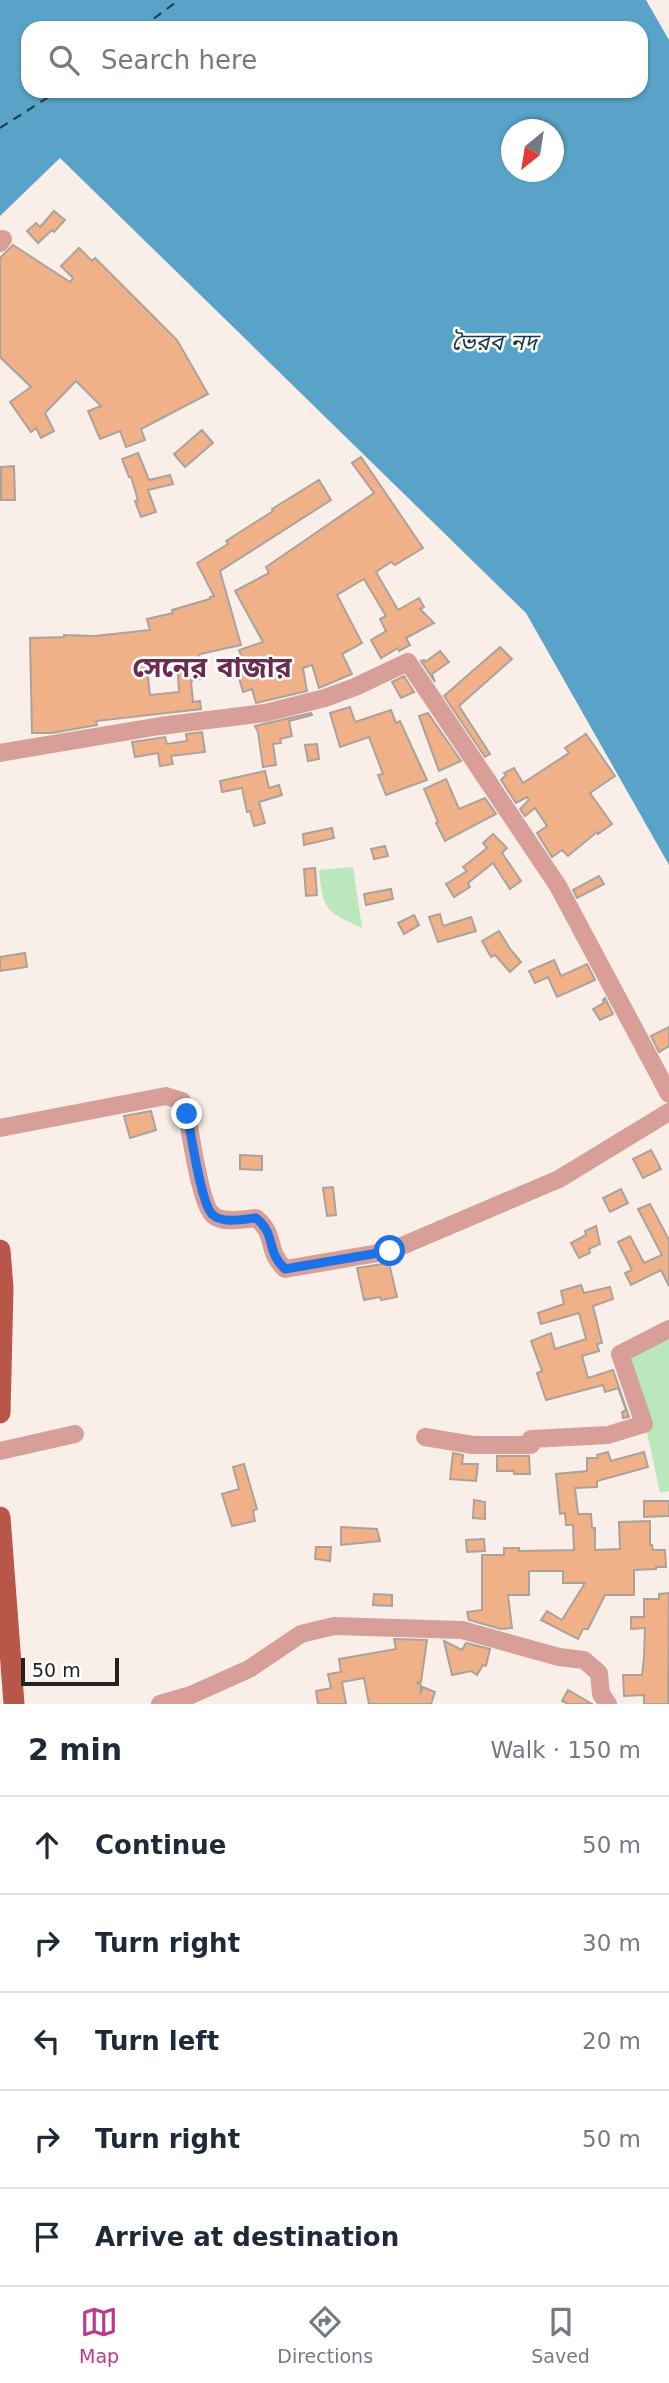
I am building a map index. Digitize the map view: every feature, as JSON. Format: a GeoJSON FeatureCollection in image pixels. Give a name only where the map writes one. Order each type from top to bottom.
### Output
{"type":"FeatureCollection","features":[{"type":"Feature","properties":{"kind":"main road"},"geometry":{"type":"LineString","coordinates":[[0,1250],[3,1288],[0,1413]]}},
{"type":"Feature","properties":{"kind":"main road"},"geometry":{"type":"LineString","coordinates":[[0,1517],[14,1704]]}},
{"type":"Feature","properties":{"kind":"street"},"geometry":{"type":"LineString","coordinates":[[0,753],[160,726],[265,713],[325,698],[408,662],[558,886],[669,1094]]}},
{"type":"Feature","properties":{"kind":"street"},"geometry":{"type":"LineString","coordinates":[[0,1128],[166,1096],[181,1101],[187,1114],[204,1199],[211,1214],[221,1220],[256,1218],[265,1225],[271,1238],[274,1258],[285,1269],[390,1251],[559,1179],[669,1112]]}},
{"type":"Feature","properties":{"kind":"street"},"geometry":{"type":"LineString","coordinates":[[425,1437],[473,1445],[531,1445],[531,1439],[608,1435],[644,1424],[620,1354],[669,1329]]}},
{"type":"Feature","properties":{"kind":"street"},"geometry":{"type":"LineString","coordinates":[[0,1451],[75,1434]]}},
{"type":"Feature","properties":{"kind":"street"},"geometry":{"type":"LineString","coordinates":[[160,1704],[191,1695],[249,1669],[301,1634],[334,1626],[462,1630],[559,1657],[583,1660],[599,1673],[601,1695],[608,1704]]}},
{"type":"Feature","properties":{"kind":"green space"},"geometry":{"type":"Polygon","coordinates":[[[353,867],[362,928],[328,908],[322,894],[319,870],[353,867]]]}},
{"type":"Feature","properties":{"kind":"green space"},"geometry":{"type":"Polygon","coordinates":[[[669,1330],[669,1491],[660,1493],[647,1432],[622,1355],[669,1330]]]}},
{"type":"Feature","properties":{"kind":"water","name":"ভৈরব নদ"},"geometry":{"type":"Polygon","coordinates":[[[0,0],[646,0],[669,40],[669,865],[526,613],[60,158],[0,216],[0,0]]]}},
{"type":"Feature","properties":{"kind":"building"},"geometry":{"type":"Polygon","coordinates":[[[54,211],[65,220],[38,243],[27,231],[36,223],[40,227],[54,211]]]}},
{"type":"Feature","properties":{"kind":"building"},"geometry":{"type":"Polygon","coordinates":[[[13,245],[70,282],[73,278],[61,266],[79,248],[92,261],[95,258],[177,340],[208,394],[141,429],[145,440],[126,447],[120,431],[100,439],[88,411],[101,406],[76,381],[45,413],[54,431],[41,438],[36,428],[31,432],[10,402],[31,387],[0,357],[0,258],[13,245]]]}},
{"type":"Feature","properties":{"kind":"building"},"geometry":{"type":"Polygon","coordinates":[[[202,430],[213,443],[185,467],[174,454],[202,430]]]}},
{"type":"Feature","properties":{"kind":"building"},"geometry":{"type":"Polygon","coordinates":[[[138,453],[149,480],[170,475],[173,484],[148,490],[156,512],[141,517],[131,477],[122,459],[138,453]]]}},
{"type":"Feature","properties":{"kind":"building"},"geometry":{"type":"Polygon","coordinates":[[[361,457],[423,548],[395,565],[391,562],[376,572],[398,610],[419,598],[424,607],[420,609],[434,623],[406,638],[410,645],[399,651],[398,648],[381,658],[371,640],[386,631],[380,619],[386,616],[364,579],[337,595],[362,643],[342,654],[352,674],[319,688],[312,665],[303,668],[307,691],[256,703],[252,689],[243,692],[237,671],[246,669],[239,650],[263,642],[235,591],[269,573],[266,567],[374,493],[352,463],[361,457]]]}},
{"type":"Feature","properties":{"kind":"building"},"geometry":{"type":"Polygon","coordinates":[[[14,466],[15,500],[1,500],[1,467],[14,466]]]}},
{"type":"Feature","properties":{"kind":"building"},"geometry":{"type":"Polygon","coordinates":[[[319,480],[331,500],[220,571],[241,645],[200,654],[204,678],[191,681],[193,702],[200,701],[201,709],[96,721],[97,725],[52,733],[32,733],[30,638],[95,636],[150,630],[147,619],[173,613],[172,610],[210,599],[214,596],[197,563],[228,544],[226,541],[273,511],[272,509],[319,480]],[[177,660],[147,667],[150,695],[179,692],[177,660]]]}},
{"type":"Feature","properties":{"kind":"building"},"geometry":{"type":"Polygon","coordinates":[[[500,647],[512,659],[459,706],[490,754],[485,757],[444,696],[500,647]]]}},
{"type":"Feature","properties":{"kind":"building"},"geometry":{"type":"Polygon","coordinates":[[[440,651],[449,662],[432,674],[435,682],[421,661],[425,662],[440,651]]]}},
{"type":"Feature","properties":{"kind":"building"},"geometry":{"type":"Polygon","coordinates":[[[404,676],[414,692],[401,698],[392,682],[404,676]]]}},
{"type":"Feature","properties":{"kind":"building"},"geometry":{"type":"Polygon","coordinates":[[[350,707],[355,722],[391,710],[396,723],[400,721],[427,780],[386,795],[378,775],[383,774],[369,737],[340,747],[330,713],[350,707]]]}},
{"type":"Feature","properties":{"kind":"building"},"geometry":{"type":"Polygon","coordinates":[[[311,713],[312,715],[289,721],[292,736],[280,739],[281,743],[273,744],[276,765],[263,767],[255,726],[311,713]]]}},
{"type":"Feature","properties":{"kind":"building"},"geometry":{"type":"Polygon","coordinates":[[[428,713],[461,761],[439,771],[419,716],[428,713]]]}},
{"type":"Feature","properties":{"kind":"building"},"geometry":{"type":"Polygon","coordinates":[[[202,732],[205,752],[171,756],[173,764],[160,766],[158,753],[135,757],[132,742],[165,737],[167,744],[187,741],[186,734],[202,732]]]}},
{"type":"Feature","properties":{"kind":"building"},"geometry":{"type":"Polygon","coordinates":[[[586,734],[615,776],[590,793],[612,824],[598,834],[597,832],[568,856],[562,850],[552,857],[537,833],[547,826],[535,808],[525,816],[520,809],[529,800],[527,797],[516,803],[501,780],[506,775],[504,773],[514,768],[523,783],[569,753],[565,748],[586,734]]]}},
{"type":"Feature","properties":{"kind":"building"},"geometry":{"type":"Polygon","coordinates":[[[317,744],[319,759],[308,761],[305,745],[317,744]]]}},
{"type":"Feature","properties":{"kind":"building"},"geometry":{"type":"Polygon","coordinates":[[[265,771],[269,788],[279,785],[282,795],[259,802],[265,823],[254,826],[250,811],[247,812],[242,788],[222,792],[220,781],[265,771]]]}},
{"type":"Feature","properties":{"kind":"building"},"geometry":{"type":"Polygon","coordinates":[[[446,779],[459,809],[485,798],[496,814],[445,841],[424,789],[446,779]]]}},
{"type":"Feature","properties":{"kind":"building"},"geometry":{"type":"Polygon","coordinates":[[[332,828],[334,838],[304,845],[303,834],[332,828]]]}},
{"type":"Feature","properties":{"kind":"building"},"geometry":{"type":"Polygon","coordinates":[[[493,834],[507,848],[502,853],[521,881],[510,889],[493,863],[468,883],[470,887],[454,897],[446,884],[467,871],[463,867],[487,848],[483,843],[493,834]]]}},
{"type":"Feature","properties":{"kind":"building"},"geometry":{"type":"Polygon","coordinates":[[[385,846],[388,856],[374,859],[371,849],[385,846]]]}},
{"type":"Feature","properties":{"kind":"building"},"geometry":{"type":"Polygon","coordinates":[[[315,868],[317,895],[306,896],[304,869],[315,868]]]}},
{"type":"Feature","properties":{"kind":"building"},"geometry":{"type":"Polygon","coordinates":[[[599,876],[604,884],[577,898],[573,890],[599,876]]]}},
{"type":"Feature","properties":{"kind":"building"},"geometry":{"type":"Polygon","coordinates":[[[391,889],[393,899],[366,905],[364,894],[391,889]]]}},
{"type":"Feature","properties":{"kind":"building"},"geometry":{"type":"Polygon","coordinates":[[[440,914],[443,926],[471,917],[476,931],[438,942],[429,917],[440,914]]]}},
{"type":"Feature","properties":{"kind":"building"},"geometry":{"type":"Polygon","coordinates":[[[414,915],[419,925],[404,934],[398,923],[414,915]]]}},
{"type":"Feature","properties":{"kind":"building"},"geometry":{"type":"Polygon","coordinates":[[[499,931],[521,962],[510,972],[495,955],[491,957],[482,941],[499,931]]]}},
{"type":"Feature","properties":{"kind":"building"},"geometry":{"type":"Polygon","coordinates":[[[25,953],[27,967],[0,971],[0,957],[25,953]]]}},
{"type":"Feature","properties":{"kind":"building"},"geometry":{"type":"Polygon","coordinates":[[[554,960],[561,976],[587,964],[595,980],[557,997],[548,977],[535,983],[529,971],[554,960]]]}},
{"type":"Feature","properties":{"kind":"building"},"geometry":{"type":"Polygon","coordinates":[[[605,998],[613,1014],[600,1020],[593,1009],[604,1003],[605,998]]]}},
{"type":"Feature","properties":{"kind":"building"},"geometry":{"type":"Polygon","coordinates":[[[669,1027],[669,1046],[659,1052],[651,1036],[669,1027]]]}},
{"type":"Feature","properties":{"kind":"building"},"geometry":{"type":"Polygon","coordinates":[[[151,1111],[156,1130],[130,1138],[124,1116],[151,1111]]]}},
{"type":"Feature","properties":{"kind":"building"},"geometry":{"type":"Polygon","coordinates":[[[651,1150],[661,1169],[643,1178],[633,1159],[651,1150]]]}},
{"type":"Feature","properties":{"kind":"building"},"geometry":{"type":"Polygon","coordinates":[[[240,1155],[262,1156],[262,1170],[240,1169],[240,1155]]]}},
{"type":"Feature","properties":{"kind":"building"},"geometry":{"type":"Polygon","coordinates":[[[333,1187],[336,1215],[327,1216],[323,1188],[333,1187]]]}},
{"type":"Feature","properties":{"kind":"building"},"geometry":{"type":"Polygon","coordinates":[[[621,1189],[628,1203],[610,1212],[603,1198],[621,1189]]]}},
{"type":"Feature","properties":{"kind":"building"},"geometry":{"type":"Polygon","coordinates":[[[650,1204],[669,1240],[669,1286],[661,1270],[631,1285],[625,1273],[632,1270],[618,1242],[630,1236],[644,1263],[662,1255],[638,1209],[650,1204]]]}},
{"type":"Feature","properties":{"kind":"building"},"geometry":{"type":"Polygon","coordinates":[[[596,1226],[600,1244],[579,1258],[571,1243],[596,1226]]]}},
{"type":"Feature","properties":{"kind":"building"},"geometry":{"type":"Polygon","coordinates":[[[389,1263],[397,1297],[364,1300],[357,1268],[389,1263]]]}},
{"type":"Feature","properties":{"kind":"building"},"geometry":{"type":"Polygon","coordinates":[[[581,1285],[584,1293],[610,1287],[613,1299],[593,1306],[602,1343],[597,1344],[599,1351],[582,1356],[588,1378],[613,1370],[629,1417],[623,1418],[622,1412],[626,1410],[618,1388],[605,1392],[603,1385],[546,1400],[537,1373],[542,1371],[531,1341],[551,1333],[555,1349],[586,1339],[579,1313],[541,1324],[538,1313],[564,1304],[561,1291],[581,1285]]]}},
{"type":"Feature","properties":{"kind":"building"},"geometry":{"type":"Polygon","coordinates":[[[608,1452],[611,1461],[644,1452],[648,1467],[597,1481],[597,1487],[575,1488],[578,1514],[591,1514],[592,1528],[595,1528],[595,1550],[620,1549],[619,1522],[650,1521],[650,1545],[653,1550],[665,1550],[666,1567],[634,1570],[634,1595],[605,1595],[588,1629],[583,1629],[578,1639],[541,1620],[547,1611],[562,1620],[585,1583],[563,1583],[563,1571],[529,1571],[529,1595],[508,1595],[512,1628],[501,1629],[469,1620],[467,1612],[482,1610],[482,1555],[504,1555],[504,1548],[519,1548],[519,1551],[574,1550],[573,1525],[566,1525],[565,1513],[560,1514],[556,1474],[587,1471],[587,1458],[598,1458],[597,1455],[608,1452]]]}},
{"type":"Feature","properties":{"kind":"building"},"geometry":{"type":"Polygon","coordinates":[[[453,1453],[463,1455],[462,1464],[478,1464],[476,1481],[450,1479],[453,1453]]]}},
{"type":"Feature","properties":{"kind":"building"},"geometry":{"type":"Polygon","coordinates":[[[497,1456],[529,1456],[530,1474],[497,1471],[497,1456]]]}},
{"type":"Feature","properties":{"kind":"building"},"geometry":{"type":"Polygon","coordinates":[[[244,1464],[257,1509],[253,1511],[255,1521],[232,1526],[222,1494],[239,1489],[233,1467],[244,1464]]]}},
{"type":"Feature","properties":{"kind":"building"},"geometry":{"type":"Polygon","coordinates":[[[474,1500],[485,1502],[485,1519],[473,1518],[474,1500]]]}},
{"type":"Feature","properties":{"kind":"building"},"geometry":{"type":"Polygon","coordinates":[[[644,1501],[669,1501],[669,1516],[644,1517],[644,1501]]]}},
{"type":"Feature","properties":{"kind":"building"},"geometry":{"type":"Polygon","coordinates":[[[341,1527],[377,1529],[380,1541],[341,1545],[341,1527]]]}},
{"type":"Feature","properties":{"kind":"building"},"geometry":{"type":"Polygon","coordinates":[[[484,1539],[485,1551],[467,1552],[466,1540],[484,1539]]]}},
{"type":"Feature","properties":{"kind":"building"},"geometry":{"type":"Polygon","coordinates":[[[316,1547],[331,1547],[330,1561],[315,1559],[316,1547]]]}},
{"type":"Feature","properties":{"kind":"building"},"geometry":{"type":"Polygon","coordinates":[[[669,1593],[668,1704],[644,1704],[644,1695],[624,1696],[623,1675],[642,1675],[644,1657],[645,1628],[631,1629],[631,1617],[644,1617],[644,1599],[659,1599],[659,1594],[669,1593]]]}},
{"type":"Feature","properties":{"kind":"building"},"geometry":{"type":"Polygon","coordinates":[[[374,1594],[392,1595],[392,1606],[373,1605],[374,1594]]]}},
{"type":"Feature","properties":{"kind":"building"},"geometry":{"type":"Polygon","coordinates":[[[394,1639],[427,1640],[421,1682],[417,1683],[421,1685],[420,1694],[423,1687],[435,1692],[431,1704],[369,1704],[364,1678],[342,1682],[346,1704],[318,1704],[316,1691],[331,1688],[328,1674],[341,1672],[339,1659],[396,1649],[394,1639]]]}},
{"type":"Feature","properties":{"kind":"building"},"geometry":{"type":"Polygon","coordinates":[[[444,1641],[462,1650],[466,1643],[490,1649],[486,1666],[483,1665],[477,1675],[471,1671],[452,1675],[444,1641]]]}},
{"type":"Feature","properties":{"kind":"building"},"geometry":{"type":"Polygon","coordinates":[[[568,1690],[592,1704],[568,1704],[562,1701],[568,1690]]]}},
{"type":"Feature","properties":{"kind":"ferry route"},"geometry":{"type":"LineString","coordinates":[[150,21],[179,0]]}},
{"type":"Feature","properties":{"kind":"ferry route"},"geometry":{"type":"LineString","coordinates":[[0,128],[47,98]]}},
{"type":"Feature","properties":{"kind":"district","name":"সেনের বাজার"},"geometry":{"type":"Point","coordinates":[212,667]}},
{"type":"Feature","properties":{"kind":"route"},"geometry":{"type":"LineString","coordinates":[[187,1114],[204,1199],[211,1214],[221,1220],[256,1218],[265,1225],[271,1238],[274,1258],[285,1269],[390,1251]]}}]}
